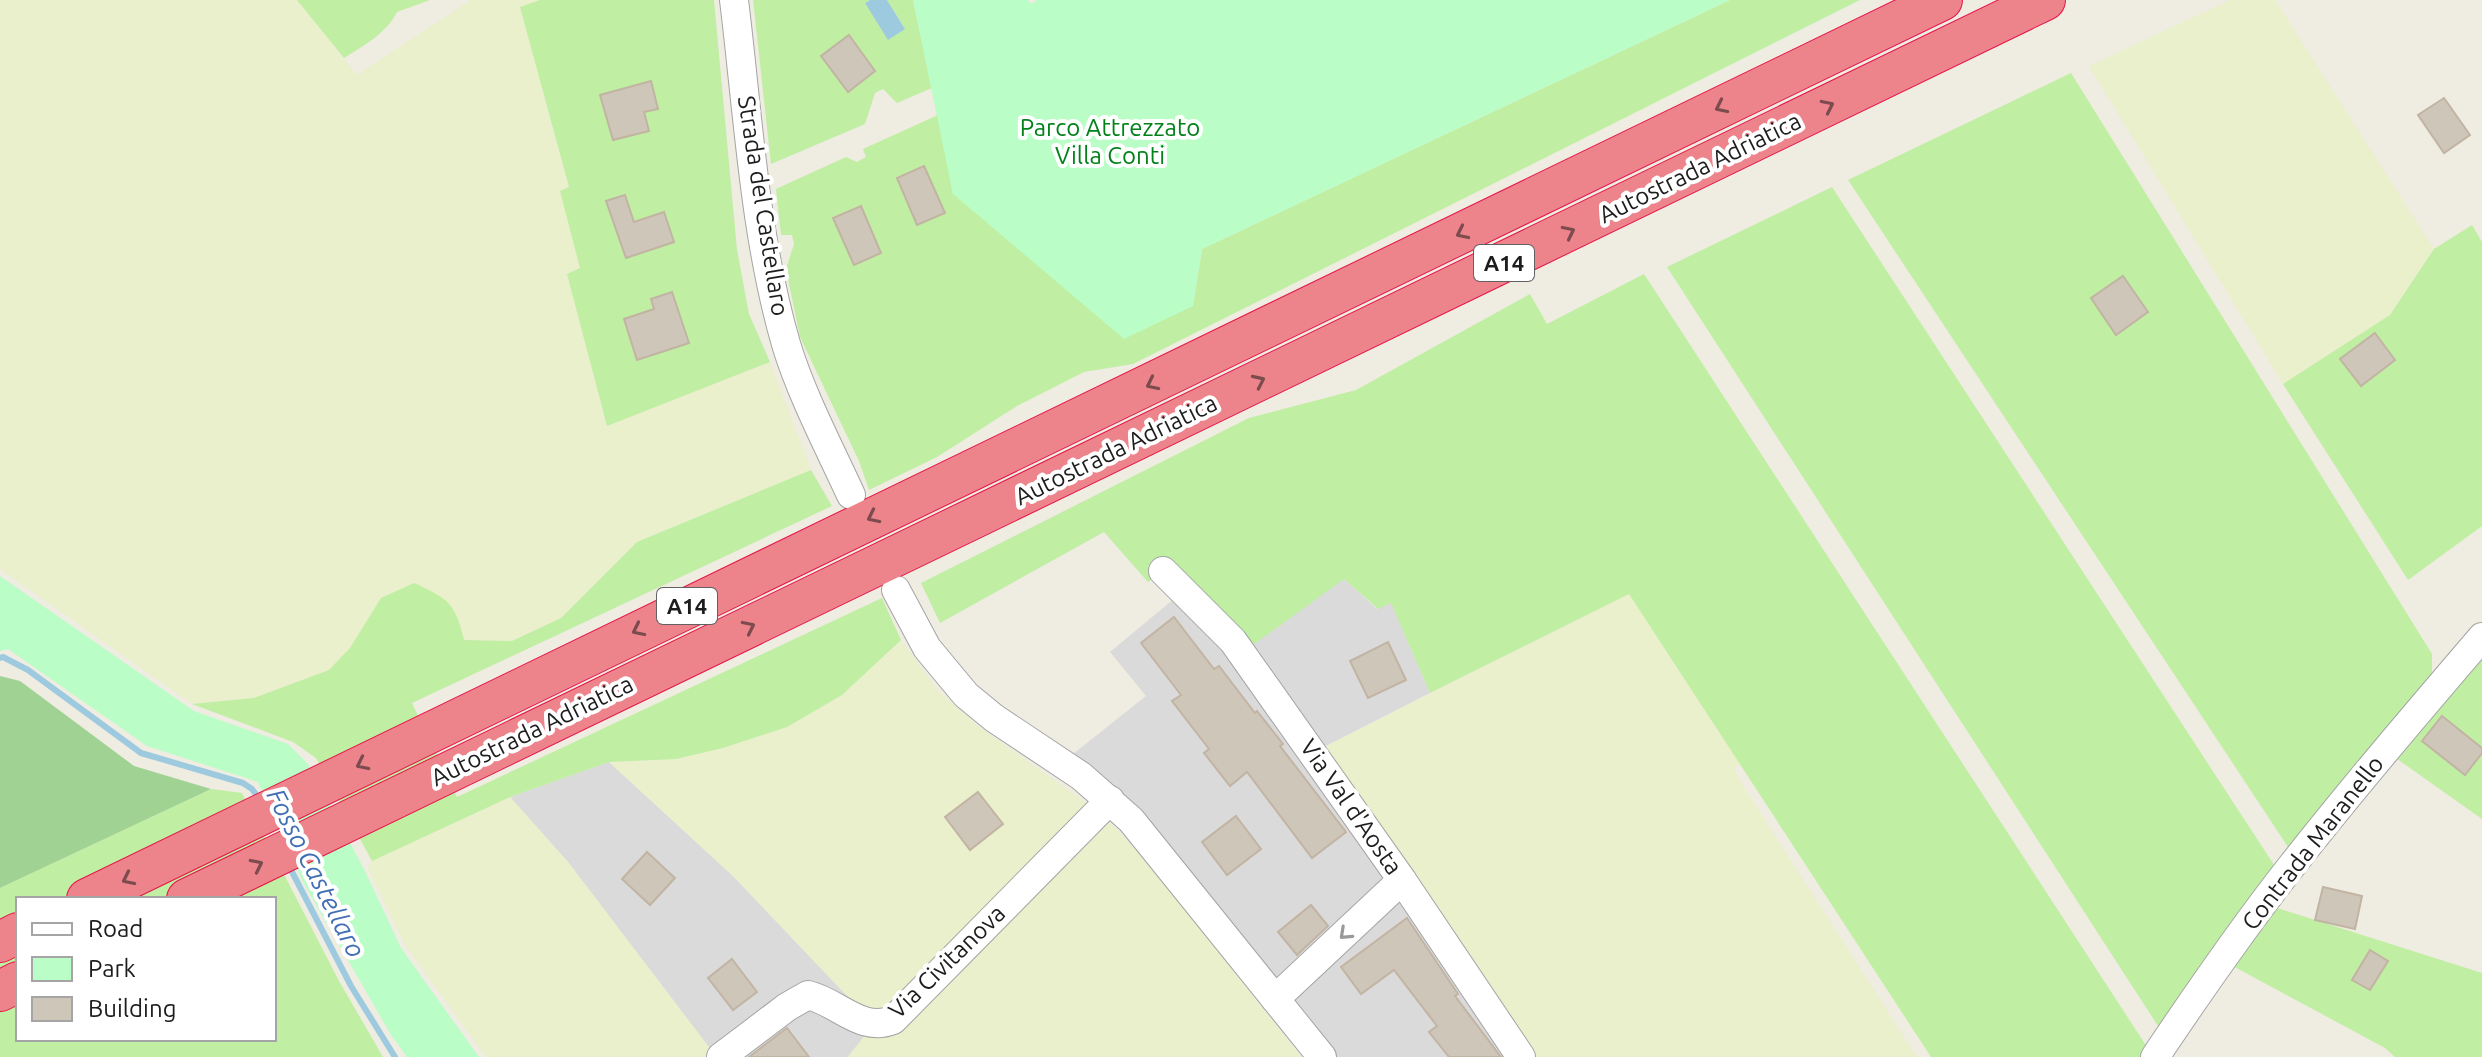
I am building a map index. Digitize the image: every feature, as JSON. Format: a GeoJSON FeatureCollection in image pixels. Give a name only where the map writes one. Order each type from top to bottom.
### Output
{"type":"FeatureCollection","features":[{"type":"Feature","properties":{"kind":"highway","name":"Autostrada Adriatica"},"geometry":{"type":"LineString","coordinates":[[91,897],[1942,0]]}},
{"type":"Feature","properties":{"kind":"highway","name":"Autostrada Adriatica"},"geometry":{"type":"LineString","coordinates":[[191,897],[2045,0]]}},
{"type":"Feature","properties":{"kind":"street","name":"Strada del Castellaro"},"geometry":{"type":"LineString","coordinates":[[734,0],[764,250],[775,305],[787,348],[851,495]]}},
{"type":"Feature","properties":{"kind":"street","name":"Via Val d'Aosta"},"geometry":{"type":"LineString","coordinates":[[1163,571],[1233,641],[1402,880],[1521,1057]]}},
{"type":"Feature","properties":{"kind":"street"},"geometry":{"type":"LineString","coordinates":[[896,590],[927,648],[966,695],[1110,800],[1154,845],[1322,1057]]}},
{"type":"Feature","properties":{"kind":"street","name":"Contrada Maranello"},"geometry":{"type":"LineString","coordinates":[[2155,1057],[2289,869],[2482,637]]}},
{"type":"Feature","properties":{"kind":"street","name":"Via Civitanova"},"geometry":{"type":"LineString","coordinates":[[721,1057],[787,1007],[808,995],[831,1003],[865,1023],[883,1024],[893,1020],[1110,800]]}},
{"type":"Feature","properties":{"kind":"street"},"geometry":{"type":"LineString","coordinates":[[1275,999],[1402,880]]}},
{"type":"Feature","properties":{"kind":"shaded area"},"geometry":{"type":"Polygon","coordinates":[[[1344,579],[1377,609],[1391,602],[1430,693],[1324,747],[1465,949],[1534,1057],[1336,1057],[1160,835],[1092,768],[1073,754],[1146,696],[1110,652],[1193,583],[1344,579]]]}},
{"type":"Feature","properties":{"kind":"shaded area"},"geometry":{"type":"Polygon","coordinates":[[[609,762],[733,876],[869,1019],[870,1029],[848,1057],[712,1057],[714,1054],[568,862],[510,797],[609,762]]]}},
{"type":"Feature","properties":{"kind":"green space"},"geometry":{"type":"Polygon","coordinates":[[[0,0],[297,0],[357,75],[471,0],[540,0],[520,7],[569,188],[560,191],[580,268],[567,274],[607,426],[770,362],[811,470],[637,542],[561,618],[512,641],[464,640],[381,598],[350,648],[329,670],[254,698],[192,704],[0,569],[0,0]]]}},
{"type":"Feature","properties":{"kind":"green space"},"geometry":{"type":"Polygon","coordinates":[[[297,0],[430,0],[397,12],[381,33],[344,58],[297,0]]]}},
{"type":"Feature","properties":{"kind":"green space"},"geometry":{"type":"Polygon","coordinates":[[[540,0],[714,0],[737,250],[749,314],[770,362],[607,426],[567,274],[580,268],[560,191],[569,187],[520,7],[540,0]],[[650,81],[600,95],[613,140],[649,131],[644,112],[658,108],[650,81]],[[625,195],[606,202],[626,258],[673,242],[664,212],[635,222],[625,195]],[[654,309],[624,319],[638,360],[654,309]]]}},
{"type":"Feature","properties":{"kind":"green space"},"geometry":{"type":"Polygon","coordinates":[[[753,0],[870,0],[865,3],[905,29],[887,0],[913,0],[932,88],[897,103],[883,89],[875,93],[865,124],[771,164],[753,0]],[[849,36],[848,91],[875,71],[849,36]]]}},
{"type":"Feature","properties":{"kind":"green space","name":"Parco Attrezzato Villa Conti"},"geometry":{"type":"Polygon","coordinates":[[[913,0],[1028,0],[1031,4],[1037,0],[1730,0],[1202,249],[1193,306],[1124,339],[953,194],[913,0]]]}},
{"type":"Feature","properties":{"kind":"green space"},"geometry":{"type":"Polygon","coordinates":[[[1730,0],[1860,0],[1133,364],[1084,372],[1017,406],[937,457],[869,490],[859,461],[800,337],[786,269],[794,244],[792,235],[781,235],[776,189],[846,157],[857,162],[866,157],[863,149],[938,115],[953,194],[1193,306],[1202,249],[1730,0]],[[924,166],[897,178],[917,225],[944,213],[924,166]],[[861,207],[834,218],[854,265],[881,253],[861,207]]]}},
{"type":"Feature","properties":{"kind":"green space"},"geometry":{"type":"Polygon","coordinates":[[[2230,0],[2275,0],[2434,249],[2390,315],[2283,384],[2089,66],[2230,0]]]}},
{"type":"Feature","properties":{"kind":"green space"},"geometry":{"type":"Polygon","coordinates":[[[2071,73],[2432,654],[2432,680],[2288,847],[1848,180],[2071,73]],[[2123,276],[2091,298],[2116,334],[2148,312],[2123,276]]]}},
{"type":"Feature","properties":{"kind":"green space"},"geometry":{"type":"Polygon","coordinates":[[[1832,187],[2276,868],[2158,1026],[1667,267],[1832,187]]]}},
{"type":"Feature","properties":{"kind":"green space"},"geometry":{"type":"Polygon","coordinates":[[[2472,225],[2482,242],[2482,526],[2408,580],[2283,384],[2390,315],[2434,249],[2472,225]],[[2374,333],[2341,359],[2395,360],[2374,333]]]}},
{"type":"Feature","properties":{"kind":"green space"},"geometry":{"type":"Polygon","coordinates":[[[1644,274],[2147,1047],[2140,1057],[1931,1057],[1629,594],[1430,693],[1391,603],[1378,609],[1344,579],[1253,645],[1174,563],[1148,582],[1104,532],[940,623],[921,583],[1249,418],[1356,390],[1530,294],[1547,324],[1644,274]]]}},
{"type":"Feature","properties":{"kind":"green space"},"geometry":{"type":"Polygon","coordinates":[[[811,470],[832,506],[412,703],[457,797],[882,598],[901,640],[842,695],[787,727],[723,748],[676,759],[609,762],[510,797],[372,861],[316,758],[293,742],[192,704],[254,698],[329,670],[350,648],[381,598],[414,583],[448,603],[457,617],[464,640],[512,641],[561,618],[637,542],[811,470]]]}},
{"type":"Feature","properties":{"kind":"green space"},"geometry":{"type":"Polygon","coordinates":[[[0,576],[194,711],[288,744],[309,765],[365,871],[401,948],[479,1057],[407,1057],[391,1035],[303,882],[258,782],[147,746],[8,649],[0,651],[0,576]]]}},
{"type":"Feature","properties":{"kind":"green space"},"geometry":{"type":"Polygon","coordinates":[[[1629,594],[1740,764],[1734,769],[1745,789],[1917,1057],[1534,1057],[1465,949],[1324,747],[1629,594]]]}},
{"type":"Feature","properties":{"kind":"green space"},"geometry":{"type":"Polygon","coordinates":[[[901,640],[938,691],[975,724],[1092,807],[885,1016],[869,1019],[733,876],[609,762],[676,759],[723,748],[787,727],[842,695],[901,640]]]}},
{"type":"Feature","properties":{"kind":"green space"},"geometry":{"type":"Polygon","coordinates":[[[2482,652],[2482,819],[2393,756],[2482,652]]]}},
{"type":"Feature","properties":{"kind":"green space"},"geometry":{"type":"Polygon","coordinates":[[[0,676],[20,681],[134,766],[211,789],[0,888],[0,676]]]}},
{"type":"Feature","properties":{"kind":"green space"},"geometry":{"type":"Polygon","coordinates":[[[211,789],[242,793],[339,981],[383,1057],[0,1057],[0,888],[211,789]]]}},
{"type":"Feature","properties":{"kind":"green space"},"geometry":{"type":"Polygon","coordinates":[[[510,797],[568,862],[715,1055],[486,1057],[405,945],[368,869],[372,861],[510,797]]]}},
{"type":"Feature","properties":{"kind":"green space"},"geometry":{"type":"Polygon","coordinates":[[[1103,816],[1143,857],[1301,1057],[848,1057],[870,1029],[1103,816]]]}},
{"type":"Feature","properties":{"kind":"green space"},"geometry":{"type":"Polygon","coordinates":[[[2274,907],[2482,973],[2482,1057],[2395,1057],[2385,1048],[2231,965],[2274,907]]]}},
{"type":"Feature","properties":{"kind":"water"},"geometry":{"type":"Polygon","coordinates":[[[887,0],[905,29],[888,40],[865,3],[887,0]]]}},
{"type":"Feature","properties":{"kind":"building"},"geometry":{"type":"Polygon","coordinates":[[[849,35],[875,71],[848,92],[821,56],[849,35]]]}},
{"type":"Feature","properties":{"kind":"building"},"geometry":{"type":"Polygon","coordinates":[[[651,81],[658,109],[644,112],[649,131],[613,140],[600,95],[651,81]]]}},
{"type":"Feature","properties":{"kind":"building"},"geometry":{"type":"Polygon","coordinates":[[[2444,98],[2470,135],[2444,153],[2418,115],[2444,98]]]}},
{"type":"Feature","properties":{"kind":"building"},"geometry":{"type":"Polygon","coordinates":[[[924,166],[945,213],[917,225],[897,178],[924,166]]]}},
{"type":"Feature","properties":{"kind":"building"},"geometry":{"type":"Polygon","coordinates":[[[625,195],[634,222],[664,212],[674,242],[626,258],[606,201],[625,195]]]}},
{"type":"Feature","properties":{"kind":"building"},"geometry":{"type":"Polygon","coordinates":[[[861,206],[881,253],[854,265],[833,218],[861,206]]]}},
{"type":"Feature","properties":{"kind":"building"},"geometry":{"type":"Polygon","coordinates":[[[2123,276],[2148,312],[2116,335],[2091,298],[2123,276]]]}},
{"type":"Feature","properties":{"kind":"building"},"geometry":{"type":"Polygon","coordinates":[[[672,292],[689,343],[637,360],[624,319],[654,309],[651,299],[672,292]]]}},
{"type":"Feature","properties":{"kind":"building"},"geometry":{"type":"Polygon","coordinates":[[[2375,333],[2395,360],[2361,386],[2340,359],[2375,333]]]}},
{"type":"Feature","properties":{"kind":"building"},"geometry":{"type":"Polygon","coordinates":[[[1174,617],[1214,669],[1219,666],[1255,713],[1257,711],[1346,832],[1312,858],[1247,772],[1230,786],[1204,753],[1209,749],[1172,701],[1181,695],[1141,643],[1174,617]]]}},
{"type":"Feature","properties":{"kind":"building"},"geometry":{"type":"Polygon","coordinates":[[[1388,642],[1406,680],[1368,698],[1350,661],[1388,642]]]}},
{"type":"Feature","properties":{"kind":"building"},"geometry":{"type":"Polygon","coordinates":[[[2442,716],[2482,748],[2482,753],[2465,775],[2422,741],[2442,716]]]}},
{"type":"Feature","properties":{"kind":"building"},"geometry":{"type":"Polygon","coordinates":[[[978,792],[1003,824],[970,850],[945,817],[978,792]]]}},
{"type":"Feature","properties":{"kind":"building"},"geometry":{"type":"Polygon","coordinates":[[[1236,816],[1261,849],[1227,875],[1202,842],[1236,816]]]}},
{"type":"Feature","properties":{"kind":"building"},"geometry":{"type":"Polygon","coordinates":[[[647,852],[675,878],[650,905],[622,879],[647,852]]]}},
{"type":"Feature","properties":{"kind":"building"},"geometry":{"type":"Polygon","coordinates":[[[2323,887],[2362,896],[2355,929],[2315,920],[2323,887]]]}},
{"type":"Feature","properties":{"kind":"building"},"geometry":{"type":"Polygon","coordinates":[[[1311,905],[1328,926],[1297,955],[1278,932],[1311,905]]]}},
{"type":"Feature","properties":{"kind":"building"},"geometry":{"type":"Polygon","coordinates":[[[1407,918],[1458,994],[1455,996],[1501,1057],[1449,1057],[1429,1032],[1437,1026],[1394,970],[1361,994],[1341,967],[1407,918]]]}},
{"type":"Feature","properties":{"kind":"building"},"geometry":{"type":"Polygon","coordinates":[[[2370,950],[2388,961],[2370,990],[2352,980],[2370,950]]]}},
{"type":"Feature","properties":{"kind":"building"},"geometry":{"type":"Polygon","coordinates":[[[732,959],[757,992],[733,1010],[708,978],[732,959]]]}},
{"type":"Feature","properties":{"kind":"building"},"geometry":{"type":"Polygon","coordinates":[[[787,1028],[809,1057],[749,1057],[787,1028]]]}},
{"type":"Feature","properties":{"kind":"waterway","name":"Fosso Castellaro"},"geometry":{"type":"LineString","coordinates":[[0,658],[28,670],[141,753],[243,783],[261,801]]}},
{"type":"Feature","properties":{"kind":"waterway","name":"Fosso Castellaro"},"geometry":{"type":"LineString","coordinates":[[289,866],[351,986],[395,1057]]}}]}
